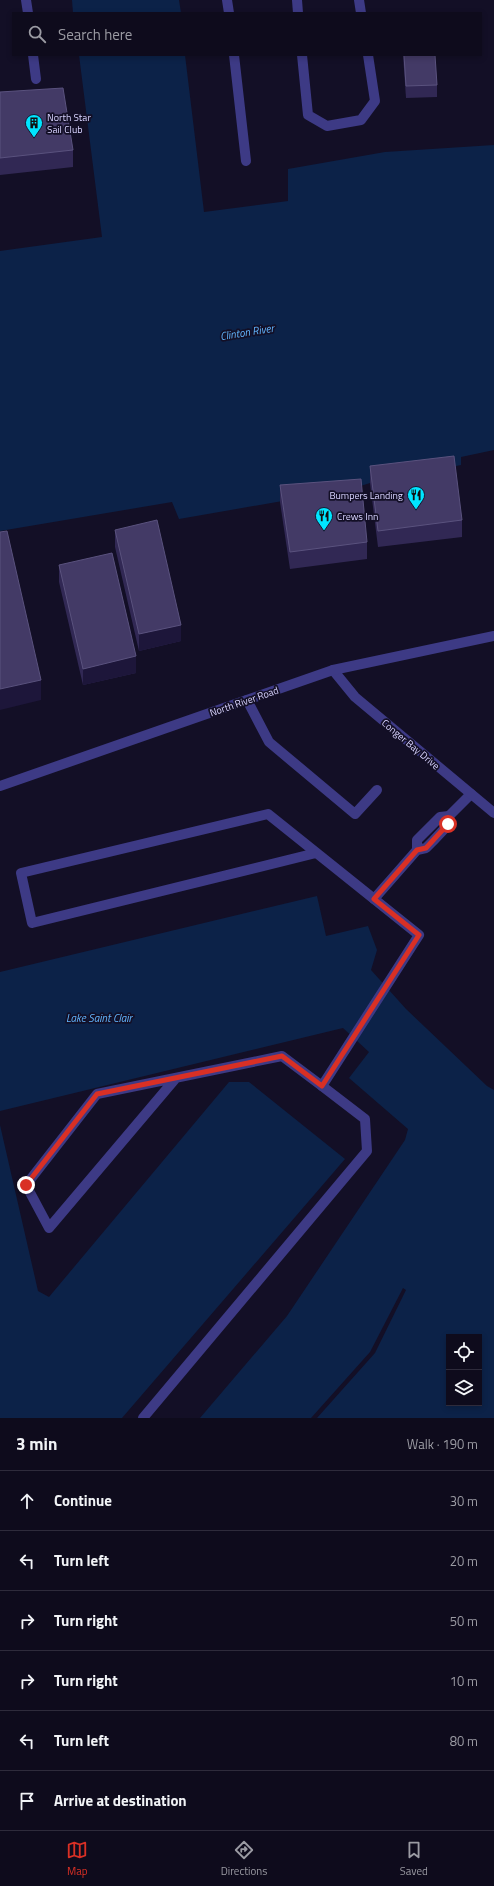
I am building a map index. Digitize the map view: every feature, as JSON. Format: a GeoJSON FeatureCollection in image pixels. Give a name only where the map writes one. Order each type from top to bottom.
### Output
{"type":"FeatureCollection","features":[{"type":"Feature","properties":{"kind":"street"},"geometry":{"type":"LineString","coordinates":[[26,0],[28,12]]}},
{"type":"Feature","properties":{"kind":"street"},"geometry":{"type":"LineString","coordinates":[[227,0],[229,12]]}},
{"type":"Feature","properties":{"kind":"street"},"geometry":{"type":"LineString","coordinates":[[297,0],[298,12]]}},
{"type":"Feature","properties":{"kind":"street"},"geometry":{"type":"LineString","coordinates":[[359,0],[361,12]]}},
{"type":"Feature","properties":{"kind":"street"},"geometry":{"type":"LineString","coordinates":[[33,56],[36,79]]}},
{"type":"Feature","properties":{"kind":"street"},"geometry":{"type":"LineString","coordinates":[[234,56],[246,161]]}},
{"type":"Feature","properties":{"kind":"street"},"geometry":{"type":"LineString","coordinates":[[302,56],[308,115],[327,126],[361,120],[375,101],[368,56]]}},
{"type":"Feature","properties":{"kind":"street","name":"North River Road"},"geometry":{"type":"LineString","coordinates":[[0,786],[333,670],[494,636]]}},
{"type":"Feature","properties":{"kind":"street","name":"Conger Bay Drive"},"geometry":{"type":"LineString","coordinates":[[333,670],[356,697],[494,813]]}},
{"type":"Feature","properties":{"kind":"street"},"geometry":{"type":"LineString","coordinates":[[246,700],[269,742],[355,814],[376,790]]}},
{"type":"Feature","properties":{"kind":"street"},"geometry":{"type":"LineString","coordinates":[[374,899],[417,850],[426,848],[448,824],[449,816],[471,794]]}},
{"type":"Feature","properties":{"kind":"street"},"geometry":{"type":"LineString","coordinates":[[316,853],[32,923],[21,873],[268,814],[419,935],[322,1086]]}},
{"type":"Feature","properties":{"kind":"street"},"geometry":{"type":"LineString","coordinates":[[143,1418],[367,1151],[366,1119],[282,1056],[97,1094],[26,1185],[49,1228],[176,1078]]}},
{"type":"Feature","properties":{"kind":"water"},"geometry":{"type":"Polygon","coordinates":[[[72,0],[179,0],[181,12],[73,12],[72,0]]]}},
{"type":"Feature","properties":{"kind":"water","name":"Clinton River"},"geometry":{"type":"Polygon","coordinates":[[[79,56],[185,56],[204,212],[288,201],[288,169],[385,152],[494,145],[494,450],[461,457],[461,465],[370,483],[351,489],[179,519],[172,502],[0,531],[0,251],[102,237],[79,56]]]}},
{"type":"Feature","properties":{"kind":"water","name":"Lake Saint Clair"},"geometry":{"type":"Polygon","coordinates":[[[317,896],[326,936],[368,926],[377,950],[371,970],[406,1009],[487,1086],[494,1090],[494,1418],[317,1418],[375,1353],[406,1290],[403,1288],[370,1352],[311,1418],[200,1418],[287,1316],[405,1140],[408,1129],[349,1078],[369,1052],[343,1028],[0,1111],[0,972],[317,896]]]}},
{"type":"Feature","properties":{"kind":"water"},"geometry":{"type":"Polygon","coordinates":[[[229,1082],[249,1082],[345,1159],[122,1418],[0,1418],[0,1125],[38,1291],[49,1297],[229,1082]]]}},
{"type":"Feature","properties":{"kind":"building"},"geometry":{"type":"Polygon","coordinates":[[[404,56],[435,56],[437,85],[406,86],[404,56]]]}},
{"type":"Feature","properties":{"kind":"building","name":"North Star Sail Club"},"geometry":{"type":"Polygon","coordinates":[[[63,88],[73,150],[0,158],[0,92],[63,88]]]}},
{"type":"Feature","properties":{"kind":"building","name":"Bumpers Landing"},"geometry":{"type":"Polygon","coordinates":[[[454,456],[462,520],[378,531],[370,466],[454,456]]]}},
{"type":"Feature","properties":{"kind":"building","name":"Crews Inn"},"geometry":{"type":"Polygon","coordinates":[[[361,479],[367,542],[290,552],[280,485],[361,479]]]}},
{"type":"Feature","properties":{"kind":"building"},"geometry":{"type":"Polygon","coordinates":[[[157,520],[181,625],[139,634],[115,530],[157,520]]]}},
{"type":"Feature","properties":{"kind":"building"},"geometry":{"type":"Polygon","coordinates":[[[7,531],[41,680],[0,689],[0,532],[7,531]]]}},
{"type":"Feature","properties":{"kind":"building"},"geometry":{"type":"Polygon","coordinates":[[[112,553],[136,656],[83,669],[59,565],[112,553]]]}},
{"type":"Feature","properties":{"kind":"place","name":"North Star Sail Club"},"geometry":{"type":"Point","coordinates":[34,138]}},
{"type":"Feature","properties":{"kind":"place","name":"Bumpers Landing"},"geometry":{"type":"Point","coordinates":[416,510]}},
{"type":"Feature","properties":{"kind":"place","name":"Crews Inn"},"geometry":{"type":"Point","coordinates":[324,531]}},
{"type":"Feature","properties":{"kind":"route"},"geometry":{"type":"LineString","coordinates":[[26,1185],[97,1094],[282,1056],[322,1086],[419,935],[374,899],[417,850],[426,848],[448,824]]}}]}
